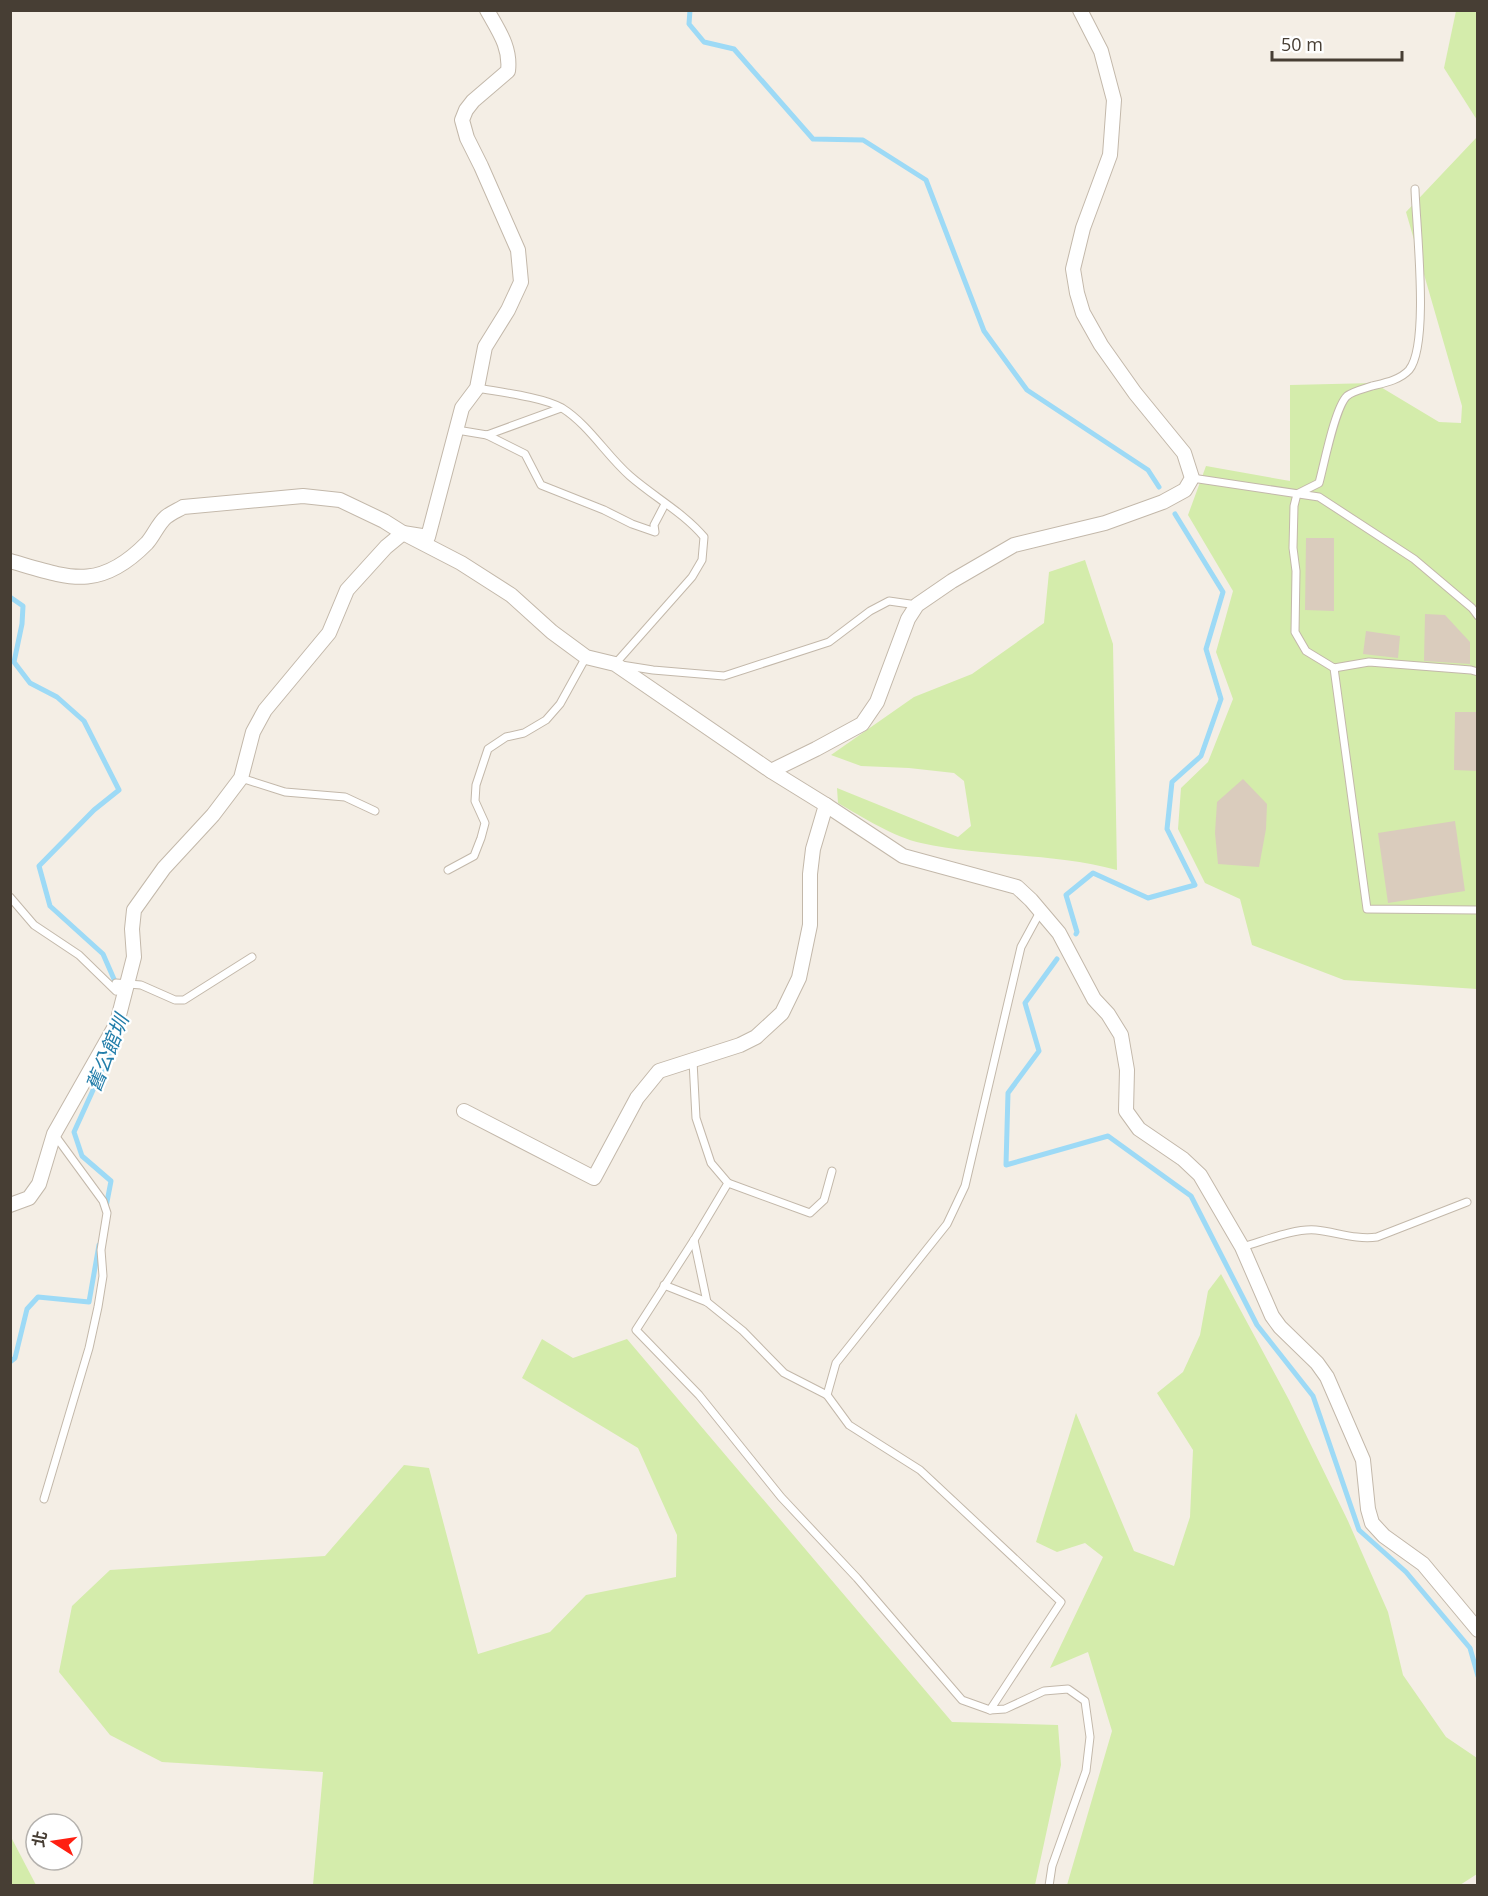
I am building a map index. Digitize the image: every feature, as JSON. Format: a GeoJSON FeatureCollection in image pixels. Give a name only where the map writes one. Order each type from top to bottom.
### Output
{"type":"FeatureCollection","features":[{"type":"Feature","properties":{"kind":"street"},"geometry":{"type":"LineString","coordinates":[[10,1205],[29,1198],[39,1184],[54,1134],[117,1023],[134,957],[132,929],[134,910],[164,868],[213,815],[241,778],[254,732],[265,710],[329,633],[347,590],[386,547],[403,533],[428,537],[462,408],[477,388],[485,346],[508,310],[521,282],[518,250],[467,138],[462,120],[473,101],[508,71],[510,58],[502,37],[487,10]]}},
{"type":"Feature","properties":{"kind":"street"},"geometry":{"type":"LineString","coordinates":[[771,771],[862,724],[877,702],[908,619],[917,604],[1014,545],[1105,523],[1163,502],[1185,490],[1192,477],[1184,453],[1135,393],[1101,345],[1083,313],[1077,293],[1073,269],[1083,228],[1110,155],[1114,100],[1101,51],[1080,10]]}},
{"type":"Feature","properties":{"kind":"street"},"geometry":{"type":"LineString","coordinates":[[10,561],[73,577],[94,577],[116,569],[147,543],[166,517],[183,507],[303,496],[340,500],[461,563],[511,595],[552,632],[586,657],[615,664],[771,771],[903,856],[1017,886],[1059,933],[1094,999],[1108,1014],[1121,1035],[1127,1070],[1126,1111],[1139,1129],[1183,1159],[1200,1175],[1242,1247],[1272,1316],[1328,1377],[1363,1460],[1368,1509],[1372,1523],[1384,1536],[1423,1564],[1478,1630]]}},
{"type":"Feature","properties":{"kind":"street"},"geometry":{"type":"LineString","coordinates":[[464,1110],[594,1178],[637,1098],[659,1071],[740,1045],[756,1037],[782,1013],[800,978],[810,925],[810,874],[813,849],[826,805]]}},
{"type":"Feature","properties":{"kind":"lane"},"geometry":{"type":"LineString","coordinates":[[1414,189],[1421,323],[1416,354],[1413,364],[1401,377],[1353,393],[1345,398],[1339,410],[1319,483],[1298,494],[1294,506],[1293,548],[1296,570],[1295,632],[1306,651],[1334,668],[1369,662],[1478,672]]}},
{"type":"Feature","properties":{"kind":"lane"},"geometry":{"type":"LineString","coordinates":[[477,388],[532,399],[561,408],[582,425],[628,475],[694,526],[704,537],[702,560],[692,577],[615,664]]}},
{"type":"Feature","properties":{"kind":"lane"},"geometry":{"type":"LineString","coordinates":[[487,435],[561,408]]}},
{"type":"Feature","properties":{"kind":"lane"},"geometry":{"type":"LineString","coordinates":[[457,430],[487,435],[525,454],[541,484],[632,524],[655,532],[654,525],[665,504]]}},
{"type":"Feature","properties":{"kind":"lane"},"geometry":{"type":"LineString","coordinates":[[1192,477],[1319,497],[1414,559],[1475,606],[1478,616]]}},
{"type":"Feature","properties":{"kind":"lane"},"geometry":{"type":"LineString","coordinates":[[615,664],[652,670],[724,676],[829,642],[870,611],[889,602],[917,604]]}},
{"type":"Feature","properties":{"kind":"lane"},"geometry":{"type":"LineString","coordinates":[[448,870],[474,856],[481,838],[485,823],[475,801],[476,785],[488,749],[506,736],[524,733],[546,720],[560,704],[586,657]]}},
{"type":"Feature","properties":{"kind":"lane"},"geometry":{"type":"LineString","coordinates":[[1334,668],[1367,909],[1478,910]]}},
{"type":"Feature","properties":{"kind":"lane"},"geometry":{"type":"LineString","coordinates":[[241,778],[285,792],[345,797],[375,811]]}},
{"type":"Feature","properties":{"kind":"lane"},"geometry":{"type":"LineString","coordinates":[[10,897],[34,926],[79,955],[116,991],[116,983],[141,985],[175,1000],[184,1000],[252,957]]}},
{"type":"Feature","properties":{"kind":"lane"},"geometry":{"type":"LineString","coordinates":[[827,1395],[836,1363],[947,1224],[965,1186],[1022,947],[1040,912]]}},
{"type":"Feature","properties":{"kind":"lane"},"geometry":{"type":"LineString","coordinates":[[693,1060],[696,1118],[711,1163],[728,1183],[810,1213],[824,1200],[832,1171]]}},
{"type":"Feature","properties":{"kind":"lane"},"geometry":{"type":"LineString","coordinates":[[44,1499],[89,1348],[103,1276],[101,1250],[107,1213],[103,1201],[54,1134]]}},
{"type":"Feature","properties":{"kind":"lane"},"geometry":{"type":"LineString","coordinates":[[728,1183],[636,1330],[699,1395],[781,1497],[857,1578],[962,1700],[990,1710],[1005,1709],[1044,1691],[1068,1689],[1085,1701],[1090,1737],[1086,1771],[1052,1866],[1049,1886]]}},
{"type":"Feature","properties":{"kind":"lane"},"geometry":{"type":"LineString","coordinates":[[1242,1247],[1302,1230],[1366,1238],[1377,1237],[1467,1202]]}},
{"type":"Feature","properties":{"kind":"lane"},"geometry":{"type":"LineString","coordinates":[[694,1240],[707,1302]]}},
{"type":"Feature","properties":{"kind":"lane"},"geometry":{"type":"LineString","coordinates":[[664,1286],[707,1302],[743,1331],[784,1373],[827,1395],[849,1425],[920,1470],[1061,1602],[990,1710]]}},
{"type":"Feature","properties":{"kind":"green space"},"geometry":{"type":"Polygon","coordinates":[[[1456,11],[1477,11],[1477,120],[1444,68],[1456,11]]]}},
{"type":"Feature","properties":{"kind":"green space"},"geometry":{"type":"Polygon","coordinates":[[[1477,137],[1477,989],[1344,980],[1252,945],[1240,899],[1205,883],[1178,829],[1181,788],[1208,762],[1233,699],[1216,652],[1233,591],[1188,515],[1206,466],[1290,481],[1290,385],[1374,383],[1439,422],[1461,423],[1462,406],[1406,212],[1477,137]]]}},
{"type":"Feature","properties":{"kind":"green space"},"geometry":{"type":"Polygon","coordinates":[[[1085,560],[1113,644],[1117,870],[1069,861],[970,851],[921,843],[889,831],[838,803],[837,788],[958,837],[971,826],[964,781],[954,773],[861,766],[831,755],[914,697],[972,674],[1044,623],[1049,572],[1085,560]]]}},
{"type":"Feature","properties":{"kind":"green space"},"geometry":{"type":"Polygon","coordinates":[[[1221,1274],[1289,1400],[1348,1521],[1388,1612],[1403,1675],[1446,1737],[1477,1758],[1477,1874],[1460,1885],[1067,1885],[1112,1731],[1088,1652],[1050,1668],[1103,1557],[1085,1543],[1057,1552],[1036,1542],[1076,1413],[1134,1551],[1174,1566],[1190,1517],[1193,1450],[1157,1393],[1183,1372],[1200,1335],[1208,1291],[1221,1274]]]}},
{"type":"Feature","properties":{"kind":"green space"},"geometry":{"type":"Polygon","coordinates":[[[542,1339],[573,1358],[627,1339],[952,1722],[1058,1725],[1061,1765],[1035,1885],[313,1885],[323,1772],[162,1762],[110,1735],[59,1672],[72,1606],[110,1570],[325,1556],[404,1465],[429,1468],[478,1654],[550,1632],[586,1595],[676,1577],[677,1535],[638,1448],[522,1378],[542,1339]]]}},
{"type":"Feature","properties":{"kind":"green space"},"geometry":{"type":"Polygon","coordinates":[[[10,1837],[24,1862],[24,1872],[29,1872],[36,1885],[11,1885],[10,1837]]]}},
{"type":"Feature","properties":{"kind":"building"},"geometry":{"type":"Polygon","coordinates":[[[1306,538],[1334,538],[1334,611],[1305,610],[1306,538]]]}},
{"type":"Feature","properties":{"kind":"building"},"geometry":{"type":"Polygon","coordinates":[[[1425,614],[1445,615],[1470,642],[1470,664],[1424,661],[1425,614]]]}},
{"type":"Feature","properties":{"kind":"building"},"geometry":{"type":"Polygon","coordinates":[[[1366,631],[1400,636],[1398,658],[1363,654],[1366,631]]]}},
{"type":"Feature","properties":{"kind":"building"},"geometry":{"type":"Polygon","coordinates":[[[1455,712],[1478,712],[1478,771],[1454,770],[1455,712]]]}},
{"type":"Feature","properties":{"kind":"building"},"geometry":{"type":"Polygon","coordinates":[[[1243,779],[1267,804],[1266,829],[1259,867],[1218,864],[1215,833],[1217,802],[1243,779]]]}},
{"type":"Feature","properties":{"kind":"building"},"geometry":{"type":"Polygon","coordinates":[[[1455,821],[1465,891],[1388,903],[1378,833],[1455,821]]]}},
{"type":"Feature","properties":{"kind":"waterway"},"geometry":{"type":"LineString","coordinates":[[690,10],[689,24],[704,42],[734,49],[813,139],[863,140],[926,180],[984,331],[1027,390],[1148,470],[1159,487]]}},
{"type":"Feature","properties":{"kind":"waterway"},"geometry":{"type":"LineString","coordinates":[[1076,934],[1066,895],[1093,873],[1148,898],[1195,885],[1167,829],[1172,782],[1201,756],[1221,699],[1206,649],[1223,592],[1175,514]]}},
{"type":"Feature","properties":{"kind":"waterway","name":"舊公館圳"},"geometry":{"type":"LineString","coordinates":[[10,597],[23,606],[22,624],[14,662],[30,683],[57,697],[84,721],[119,790],[94,810],[39,866],[50,906],[103,954],[117,986]]}},
{"type":"Feature","properties":{"kind":"waterway"},"geometry":{"type":"LineString","coordinates":[[1057,959],[1025,1003],[1039,1051],[1008,1093],[1006,1165],[1108,1136],[1191,1196],[1257,1325],[1313,1396],[1359,1530],[1406,1572],[1470,1648],[1478,1676]]}},
{"type":"Feature","properties":{"kind":"waterway","name":"舊公館圳"},"geometry":{"type":"LineString","coordinates":[[106,1207],[111,1181],[82,1156],[74,1132],[119,1033]]}},
{"type":"Feature","properties":{"kind":"waterway","name":"舊公館圳"},"geometry":{"type":"LineString","coordinates":[[10,1362],[15,1358],[27,1309],[38,1297],[89,1302],[99,1245]]}}]}
